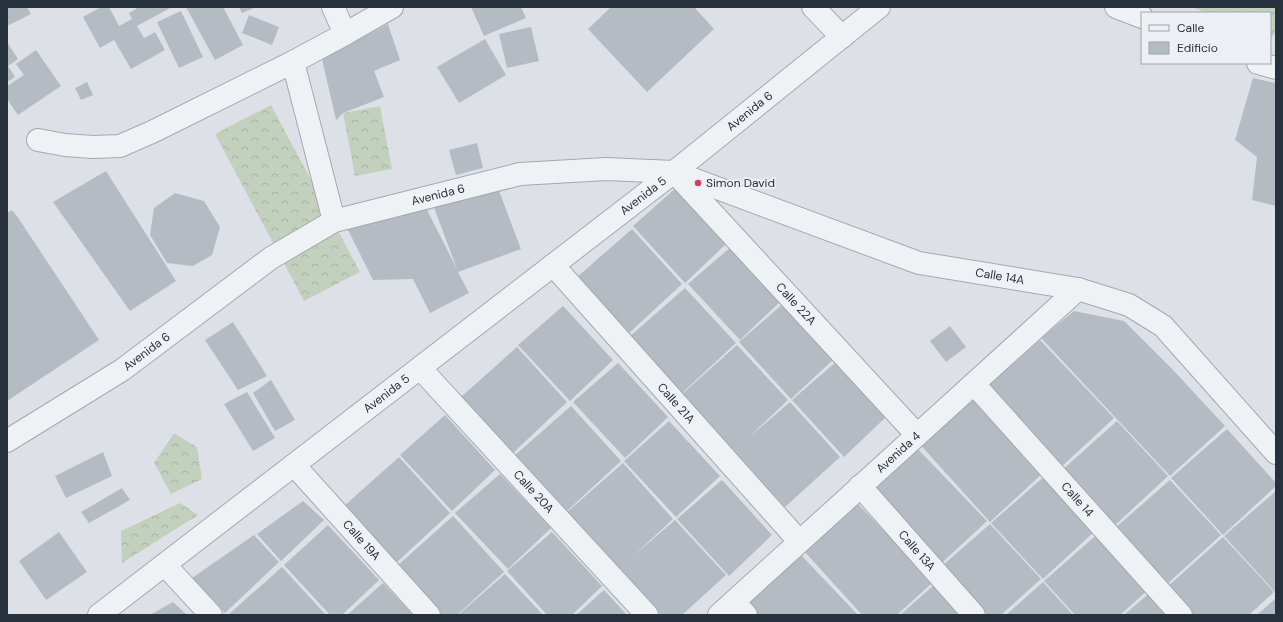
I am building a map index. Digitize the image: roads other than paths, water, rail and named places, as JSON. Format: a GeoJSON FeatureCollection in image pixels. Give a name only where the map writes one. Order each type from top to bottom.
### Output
{"type":"FeatureCollection","features":[{"type":"Feature","properties":{"kind":"street"},"geometry":{"type":"LineString","coordinates":[[333,7],[345,34]]}},
{"type":"Feature","properties":{"kind":"street"},"geometry":{"type":"LineString","coordinates":[[38,140],[65,145],[93,147],[120,146],[152,132],[293,62],[392,7]]}},
{"type":"Feature","properties":{"kind":"street"},"geometry":{"type":"LineString","coordinates":[[813,7],[842,37]]}},
{"type":"Feature","properties":{"kind":"street","name":"Avenida 6"},"geometry":{"type":"LineString","coordinates":[[7,441],[122,370],[271,258],[334,221],[520,174],[606,169],[674,172],[879,7]]}},
{"type":"Feature","properties":{"kind":"street"},"geometry":{"type":"LineString","coordinates":[[1116,7],[1141,17]]}},
{"type":"Feature","properties":{"kind":"street"},"geometry":{"type":"LineString","coordinates":[[293,62],[334,221]]}},
{"type":"Feature","properties":{"kind":"street"},"geometry":{"type":"LineString","coordinates":[[1262,64],[1276,68]]}},
{"type":"Feature","properties":{"kind":"street","name":"Avenida 5"},"geometry":{"type":"LineString","coordinates":[[99,615],[674,172]]}},
{"type":"Feature","properties":{"kind":"street","name":"Calle 14A"},"geometry":{"type":"LineString","coordinates":[[674,172],[919,263],[1078,289],[1129,305],[1163,326],[1276,453]]}},
{"type":"Feature","properties":{"kind":"street","name":"Calle 22A"},"geometry":{"type":"LineString","coordinates":[[674,172],[917,435]]}},
{"type":"Feature","properties":{"kind":"street","name":"Calle 21A"},"geometry":{"type":"LineString","coordinates":[[553,265],[799,541]]}},
{"type":"Feature","properties":{"kind":"street","name":"Avenida 4"},"geometry":{"type":"LineString","coordinates":[[733,610],[799,541],[1078,289]]}},
{"type":"Feature","properties":{"kind":"street","name":"Calle 20A"},"geometry":{"type":"LineString","coordinates":[[420,368],[647,615]]}},
{"type":"Feature","properties":{"kind":"street","name":"Calle 14"},"geometry":{"type":"LineString","coordinates":[[974,384],[1181,615]]}},
{"type":"Feature","properties":{"kind":"street","name":"Calle 19A"},"geometry":{"type":"LineString","coordinates":[[294,465],[429,615]]}},
{"type":"Feature","properties":{"kind":"street","name":"Calle 13A"},"geometry":{"type":"LineString","coordinates":[[860,486],[974,615]]}},
{"type":"Feature","properties":{"kind":"street"},"geometry":{"type":"LineString","coordinates":[[165,565],[211,615]]}},
{"type":"Feature","properties":{"kind":"place","name":"Simon David"},"geometry":{"type":"Point","coordinates":[698,183]}}]}
